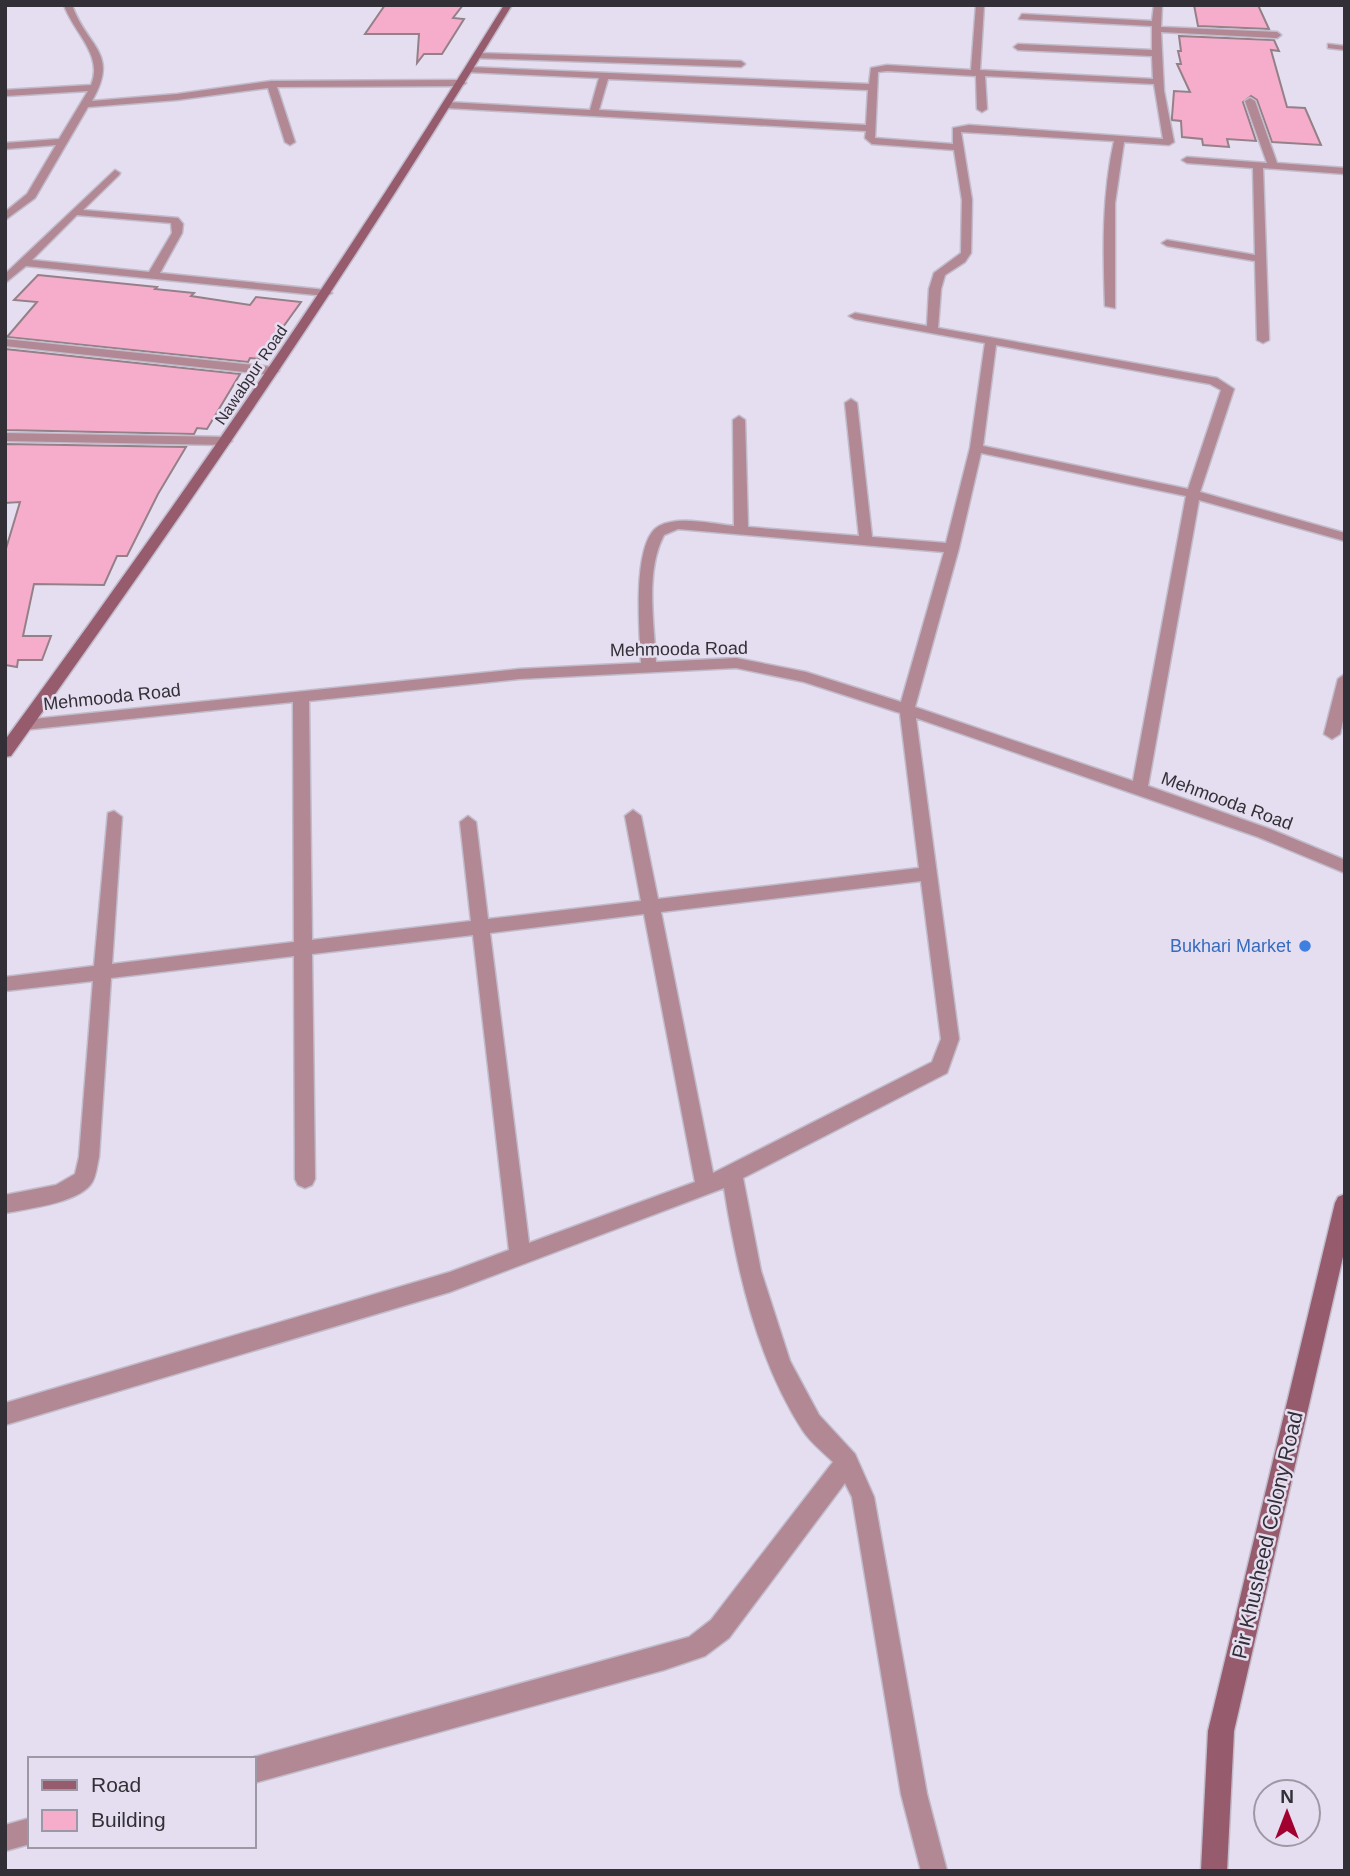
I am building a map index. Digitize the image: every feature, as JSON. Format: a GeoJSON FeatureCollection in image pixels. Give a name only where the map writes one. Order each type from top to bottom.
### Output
{"type":"FeatureCollection","features":[{"type":"Feature","properties":{"kind":"street"},"geometry":{"type":"LineString","coordinates":[[5,217],[30,196],[95,88],[102,67],[98,56],[77,28],[68,5]]}},
{"type":"Feature","properties":{"kind":"street","name":"Nawabpur Road"},"geometry":{"type":"LineString","coordinates":[[5,752],[156,544],[226,442],[326,293],[508,5]]}},
{"type":"Feature","properties":{"kind":"street"},"geometry":{"type":"LineString","coordinates":[[980,5],[977,73],[982,109]]}},
{"type":"Feature","properties":{"kind":"street"},"geometry":{"type":"LineString","coordinates":[[932,330],[935,289],[940,273],[961,260],[966,253],[967,200],[955,134],[960,128],[1169,142],[1161,110],[1154,53],[1158,5]]}},
{"type":"Feature","properties":{"kind":"street"},"geometry":{"type":"LineString","coordinates":[[1023,17],[1277,35]]}},
{"type":"Feature","properties":{"kind":"street"},"geometry":{"type":"LineString","coordinates":[[1018,47],[1154,53]]}},
{"type":"Feature","properties":{"kind":"street"},"geometry":{"type":"LineString","coordinates":[[478,56],[741,64]]}},
{"type":"Feature","properties":{"kind":"street"},"geometry":{"type":"LineString","coordinates":[[957,147],[877,143],[870,138],[874,70],[878,67],[1159,82]]}},
{"type":"Feature","properties":{"kind":"street"},"geometry":{"type":"LineString","coordinates":[[469,70],[873,87]]}},
{"type":"Feature","properties":{"kind":"street"},"geometry":{"type":"LineString","coordinates":[[594,113],[604,76]]}},
{"type":"Feature","properties":{"kind":"street"},"geometry":{"type":"LineString","coordinates":[[85,104],[177,97],[271,84],[461,83]]}},
{"type":"Feature","properties":{"kind":"street"},"geometry":{"type":"LineString","coordinates":[[271,84],[290,142]]}},
{"type":"Feature","properties":{"kind":"street"},"geometry":{"type":"LineString","coordinates":[[5,93],[95,88]]}},
{"type":"Feature","properties":{"kind":"street"},"geometry":{"type":"LineString","coordinates":[[1250,101],[1273,166]]}},
{"type":"Feature","properties":{"kind":"street"},"geometry":{"type":"LineString","coordinates":[[447,105],[871,128]]}},
{"type":"Feature","properties":{"kind":"street"},"geometry":{"type":"LineString","coordinates":[[1111,306],[1107,215],[1110,175],[1119,140]]}},
{"type":"Feature","properties":{"kind":"street"},"geometry":{"type":"LineString","coordinates":[[5,146],[62,142]]}},
{"type":"Feature","properties":{"kind":"street"},"geometry":{"type":"LineString","coordinates":[[1187,160],[1345,171]]}},
{"type":"Feature","properties":{"kind":"street"},"geometry":{"type":"LineString","coordinates":[[1258,165],[1263,340]]}},
{"type":"Feature","properties":{"kind":"street"},"geometry":{"type":"LineString","coordinates":[[5,279],[115,173]]}},
{"type":"Feature","properties":{"kind":"street"},"geometry":{"type":"LineString","coordinates":[[75,212],[174,220],[178,224],[177,233],[153,275]]}},
{"type":"Feature","properties":{"kind":"street"},"geometry":{"type":"LineString","coordinates":[[1167,243],[1261,259]]}},
{"type":"Feature","properties":{"kind":"street"},"geometry":{"type":"LineString","coordinates":[[23,262],[326,293]]}},
{"type":"Feature","properties":{"kind":"street"},"geometry":{"type":"LineString","coordinates":[[855,316],[1224,385],[1228,389],[1193,494],[1139,790]]}},
{"type":"Feature","properties":{"kind":"street"},"geometry":{"type":"LineString","coordinates":[[5,342],[273,371]]}},
{"type":"Feature","properties":{"kind":"street"},"geometry":{"type":"LineString","coordinates":[[5,1414],[450,1282],[706,1187],[940,1067],[950,1039],[907,709],[952,548],[976,448],[991,342]]}},
{"type":"Feature","properties":{"kind":"street"},"geometry":{"type":"LineString","coordinates":[[851,403],[866,541]]}},
{"type":"Feature","properties":{"kind":"street"},"geometry":{"type":"LineString","coordinates":[[739,420],[741,530]]}},
{"type":"Feature","properties":{"kind":"street"},"geometry":{"type":"LineString","coordinates":[[5,437],[226,442]]}},
{"type":"Feature","properties":{"kind":"street"},"geometry":{"type":"LineString","coordinates":[[976,448],[1193,494],[1345,537]]}},
{"type":"Feature","properties":{"kind":"street"},"geometry":{"type":"LineString","coordinates":[[649,667],[647,582],[652,546],[657,533],[678,525],[952,548]]}},
{"type":"Feature","properties":{"kind":"street","name":"Mehmooda Road"},"geometry":{"type":"LineString","coordinates":[[24,725],[519,674],[736,663],[806,677],[907,709],[1265,833],[1345,867]]}},
{"type":"Feature","properties":{"kind":"street"},"geometry":{"type":"LineString","coordinates":[[1332,734],[1345,679]]}},
{"type":"Feature","properties":{"kind":"street"},"geometry":{"type":"LineString","coordinates":[[301,697],[305,1179]]}},
{"type":"Feature","properties":{"kind":"street"},"geometry":{"type":"LineString","coordinates":[[633,816],[706,1187]]}},
{"type":"Feature","properties":{"kind":"street"},"geometry":{"type":"LineString","coordinates":[[5,1204],[59,1193],[83,1180],[89,1157],[114,817]]}},
{"type":"Feature","properties":{"kind":"street"},"geometry":{"type":"LineString","coordinates":[[468,822],[520,1256]]}},
{"type":"Feature","properties":{"kind":"street"},"geometry":{"type":"LineString","coordinates":[[5,984],[930,873]]}},
{"type":"Feature","properties":{"kind":"street"},"geometry":{"type":"LineString","coordinates":[[732,1174],[741,1241],[761,1308],[783,1364],[812,1424],[847,1462],[863,1497],[914,1794],[934,1871]]}},
{"type":"Feature","properties":{"kind":"street","name":"Pir Khusheed Colony Road"},"geometry":{"type":"LineString","coordinates":[[1214,1871],[1221,1731],[1345,1203]]}},
{"type":"Feature","properties":{"kind":"street"},"geometry":{"type":"LineString","coordinates":[[256,1769],[696,1647],[720,1629],[847,1462]]}},
{"type":"Feature","properties":{"kind":"street"},"geometry":{"type":"LineString","coordinates":[[5,1838],[28,1832]]}},
{"type":"Feature","properties":{"kind":"lane"},"geometry":{"type":"LineString","coordinates":[[1331,46],[1345,48]]}},
{"type":"Feature","properties":{"kind":"building"},"geometry":{"type":"Polygon","coordinates":[[[385,5],[463,5],[453,18],[464,19],[442,54],[424,54],[417,63],[419,34],[365,34],[385,5]]]}},
{"type":"Feature","properties":{"kind":"building"},"geometry":{"type":"Polygon","coordinates":[[[1194,5],[1258,5],[1269,29],[1198,26],[1194,5]]]}},
{"type":"Feature","properties":{"kind":"building"},"geometry":{"type":"Polygon","coordinates":[[[1179,36],[1274,40],[1279,51],[1271,50],[1287,107],[1305,108],[1321,145],[1272,142],[1257,100],[1251,96],[1243,102],[1256,141],[1227,139],[1229,147],[1203,145],[1202,139],[1182,137],[1181,121],[1172,120],[1174,91],[1190,92],[1177,64],[1181,64],[1179,36]]]}},
{"type":"Feature","properties":{"kind":"building"},"geometry":{"type":"Polygon","coordinates":[[[38,275],[157,287],[155,289],[194,293],[191,296],[250,305],[256,297],[301,302],[260,359],[250,358],[248,362],[7,337],[37,302],[14,300],[38,275]]]}},
{"type":"Feature","properties":{"kind":"building"},"geometry":{"type":"Polygon","coordinates":[[[5,349],[240,374],[207,429],[197,428],[194,434],[5,430],[5,349]]]}},
{"type":"Feature","properties":{"kind":"building"},"geometry":{"type":"Polygon","coordinates":[[[5,444],[186,447],[158,494],[127,556],[117,556],[104,585],[34,584],[23,636],[51,636],[42,660],[18,660],[17,667],[5,665],[5,552],[20,502],[5,503],[5,444]]]}},
{"type":"Feature","properties":{"kind":"place","name":"Bukhari Market"},"geometry":{"type":"Point","coordinates":[1305,946]}}]}
